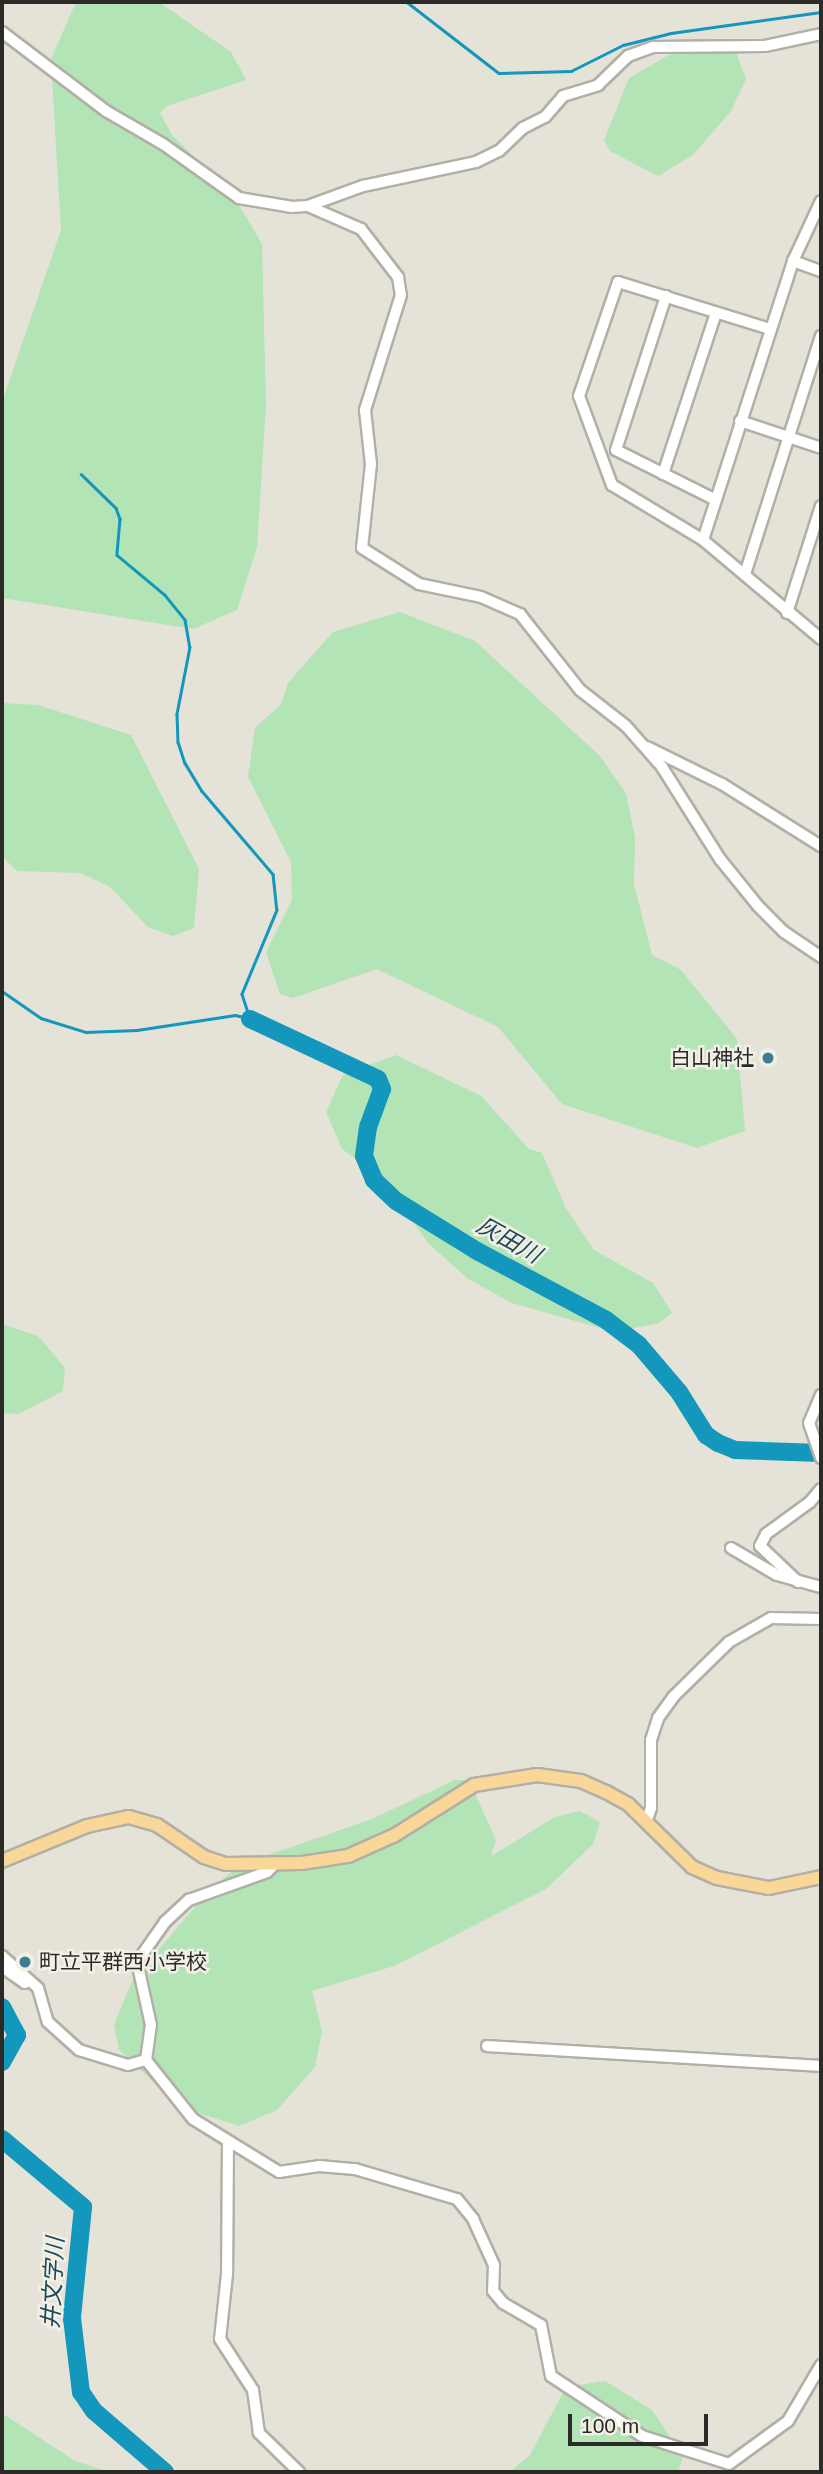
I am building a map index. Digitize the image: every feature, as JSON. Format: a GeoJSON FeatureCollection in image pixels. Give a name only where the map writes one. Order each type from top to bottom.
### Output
{"type":"FeatureCollection","features":[{"type":"Feature","properties":{"kind":"main road"},"geometry":{"type":"LineString","coordinates":[[2,1861],[87,1826],[129,1817],[157,1825],[204,1857],[226,1864],[275,1864],[348,1856],[395,1835],[474,1785],[512,1776],[581,1781],[629,1805],[692,1867],[717,1878],[769,1888],[821,1877]]}},
{"type":"Feature","properties":{"kind":"street"},"geometry":{"type":"LineString","coordinates":[[2,32],[106,111],[163,144],[239,198],[262,204],[308,206],[361,229],[398,277],[401,295],[365,410],[371,474],[362,548],[419,584],[511,607],[580,690],[626,726],[642,745],[758,906],[784,932],[821,957]]}},
{"type":"Feature","properties":{"kind":"street"},"geometry":{"type":"LineString","coordinates":[[308,206],[363,186],[475,162],[545,117],[563,96],[598,85],[628,57],[653,47],[765,46],[821,34]]}},
{"type":"Feature","properties":{"kind":"street"},"geometry":{"type":"LineString","coordinates":[[703,540],[714,499],[793,261],[820,207]]}},
{"type":"Feature","properties":{"kind":"street"},"geometry":{"type":"LineString","coordinates":[[793,261],[821,271]]}},
{"type":"Feature","properties":{"kind":"street"},"geometry":{"type":"LineString","coordinates":[[770,330],[618,282],[579,396],[612,485],[703,540],[821,639]]}},
{"type":"Feature","properties":{"kind":"street"},"geometry":{"type":"LineString","coordinates":[[666,296],[616,450],[714,499]]}},
{"type":"Feature","properties":{"kind":"street"},"geometry":{"type":"LineString","coordinates":[[663,474],[716,313]]}},
{"type":"Feature","properties":{"kind":"street"},"geometry":{"type":"LineString","coordinates":[[745,574],[821,336]]}},
{"type":"Feature","properties":{"kind":"street"},"geometry":{"type":"LineString","coordinates":[[740,421],[821,448]]}},
{"type":"Feature","properties":{"kind":"street"},"geometry":{"type":"LineString","coordinates":[[787,613],[821,506]]}},
{"type":"Feature","properties":{"kind":"street"},"geometry":{"type":"LineString","coordinates":[[642,745],[722,784],[821,846]]}},
{"type":"Feature","properties":{"kind":"street"},"geometry":{"type":"LineString","coordinates":[[821,1395],[809,1423],[821,1458]]}},
{"type":"Feature","properties":{"kind":"street"},"geometry":{"type":"LineString","coordinates":[[798,1582],[788,1567],[760,1546],[766,1534],[810,1502],[821,1489]]}},
{"type":"Feature","properties":{"kind":"street"},"geometry":{"type":"LineString","coordinates":[[731,1548],[778,1575],[821,1587]]}},
{"type":"Feature","properties":{"kind":"street"},"geometry":{"type":"LineString","coordinates":[[646,1822],[651,1808],[651,1740],[658,1718],[673,1697],[729,1642],[771,1618],[821,1619]]}},
{"type":"Feature","properties":{"kind":"street"},"geometry":{"type":"LineString","coordinates":[[275,1864],[267,1872],[189,1900],[165,1922],[137,1962],[151,2025],[146,2060],[193,2119],[279,2172],[319,2166],[355,2169],[457,2199],[473,2219],[491,2257],[493,2291],[503,2303],[541,2325],[551,2376],[642,2436],[729,2468],[788,2421],[821,2365]]}},
{"type":"Feature","properties":{"kind":"street"},"geometry":{"type":"LineString","coordinates":[[2,1956],[38,1988],[48,2022],[79,2050],[128,2064],[146,2060]]}},
{"type":"Feature","properties":{"kind":"street"},"geometry":{"type":"LineString","coordinates":[[2,1966],[41,1997]]}},
{"type":"Feature","properties":{"kind":"street"},"geometry":{"type":"LineString","coordinates":[[486,2046],[821,2066]]}},
{"type":"Feature","properties":{"kind":"street"},"geometry":{"type":"LineString","coordinates":[[229,2142],[228,2274],[220,2339],[253,2390],[259,2433],[299,2472]]}},
{"type":"Feature","properties":{"kind":"green space"},"geometry":{"type":"Polygon","coordinates":[[[76,2],[159,2],[231,52],[246,80],[167,106],[160,113],[172,135],[235,198],[262,244],[266,405],[257,547],[237,610],[193,629],[2,598],[2,402],[61,230],[51,59],[76,2]]]}},
{"type":"Feature","properties":{"kind":"green space"},"geometry":{"type":"Polygon","coordinates":[[[681,48],[736,52],[746,79],[731,111],[693,155],[658,176],[610,151],[604,140],[629,78],[681,48]]]}},
{"type":"Feature","properties":{"kind":"green space"},"geometry":{"type":"Polygon","coordinates":[[[400,612],[475,641],[600,756],[626,793],[635,838],[634,884],[652,955],[681,970],[737,1039],[745,1131],[697,1148],[562,1104],[498,1027],[377,969],[293,998],[280,994],[266,952],[292,900],[291,862],[248,777],[255,728],[281,704],[288,683],[333,632],[400,612]]]}},
{"type":"Feature","properties":{"kind":"green space"},"geometry":{"type":"Polygon","coordinates":[[[2,703],[38,705],[131,735],[199,869],[194,928],[173,936],[148,927],[110,887],[81,873],[17,871],[2,856],[2,703]]]}},
{"type":"Feature","properties":{"kind":"green space"},"geometry":{"type":"Polygon","coordinates":[[[396,1055],[481,1096],[529,1149],[542,1153],[566,1208],[594,1250],[653,1283],[672,1313],[659,1323],[614,1332],[512,1303],[468,1279],[428,1243],[380,1176],[342,1149],[326,1112],[343,1075],[396,1055]]]}},
{"type":"Feature","properties":{"kind":"green space"},"geometry":{"type":"Polygon","coordinates":[[[2,1324],[38,1336],[65,1368],[63,1391],[18,1414],[2,1413],[2,1324]]]}},
{"type":"Feature","properties":{"kind":"green space"},"geometry":{"type":"Polygon","coordinates":[[[455,1780],[469,1780],[496,1840],[491,1856],[555,1817],[580,1811],[600,1822],[593,1844],[546,1889],[394,1966],[312,1991],[322,2031],[315,2067],[277,2110],[239,2126],[180,2107],[119,2050],[114,2025],[133,1979],[208,1892],[240,1865],[372,1819],[455,1780]]]}},
{"type":"Feature","properties":{"kind":"green space"},"geometry":{"type":"Polygon","coordinates":[[[605,2381],[652,2410],[683,2457],[678,2472],[509,2472],[530,2455],[566,2387],[605,2381]]]}},
{"type":"Feature","properties":{"kind":"green space"},"geometry":{"type":"Polygon","coordinates":[[[5,2415],[75,2461],[110,2472],[2,2472],[2,2416],[5,2415]]]}},
{"type":"Feature","properties":{"kind":"waterway"},"geometry":{"type":"LineString","coordinates":[[407,2],[499,73],[571,71],[623,45],[671,33],[821,12]]}},
{"type":"Feature","properties":{"kind":"waterway"},"geometry":{"type":"LineString","coordinates":[[81,474],[116,508],[120,519],[117,555],[165,595],[185,620],[190,647],[177,714],[178,742],[185,763],[202,791],[273,874],[277,910],[242,994],[250,1019]]}},
{"type":"Feature","properties":{"kind":"waterway"},"geometry":{"type":"LineString","coordinates":[[2,991],[41,1018],[86,1032],[137,1030],[235,1015],[249,1018]]}},
{"type":"Feature","properties":{"kind":"waterway","name":"灰田川"},"geometry":{"type":"LineString","coordinates":[[250,1019],[378,1079],[382,1089],[368,1127],[364,1156],[374,1180],[396,1201],[477,1251],[606,1320],[639,1345],[679,1392],[706,1435],[718,1443],[735,1450],[821,1453]]}},
{"type":"Feature","properties":{"kind":"waterway","name":"井文字川"},"geometry":{"type":"LineString","coordinates":[[2,2007],[17,2035],[2,2062]]}},
{"type":"Feature","properties":{"kind":"waterway","name":"井文字川"},"geometry":{"type":"LineString","coordinates":[[2,2139],[83,2207],[72,2318],[81,2392],[94,2411],[165,2472]]}},
{"type":"Feature","properties":{"kind":"place","name":"白山神社"},"geometry":{"type":"Point","coordinates":[768,1058]}},
{"type":"Feature","properties":{"kind":"place","name":"町立平群西小学校"},"geometry":{"type":"Point","coordinates":[25,1962]}}]}
